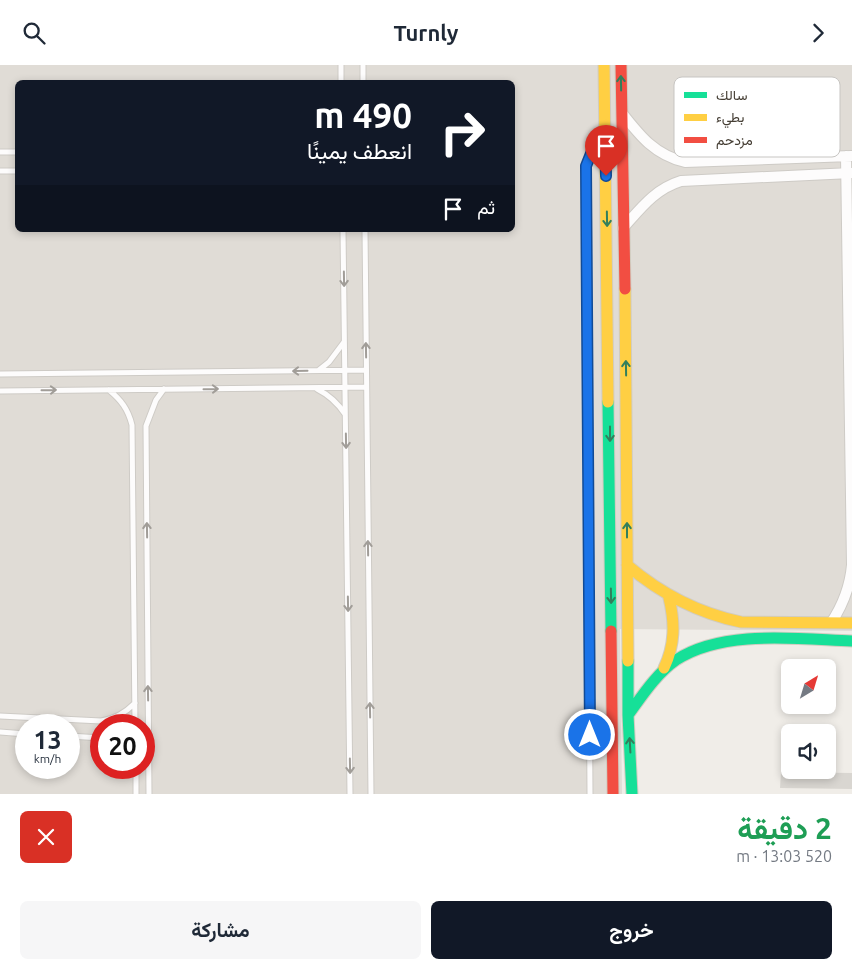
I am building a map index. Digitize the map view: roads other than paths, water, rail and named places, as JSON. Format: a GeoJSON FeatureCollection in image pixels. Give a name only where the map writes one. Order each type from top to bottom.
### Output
{"type":"FeatureCollection","features":[{"type":"Feature","properties":{"kind":"street"},"geometry":{"type":"LineString","coordinates":[[604,65],[610,389],[613,794]]}},
{"type":"Feature","properties":{"kind":"street"},"geometry":{"type":"LineString","coordinates":[[621,65],[626,389],[628,715],[632,794]]}},
{"type":"Feature","properties":{"kind":"street"},"geometry":{"type":"LineString","coordinates":[[622,113],[644,141],[653,149],[674,160],[685,163],[826,157]]}},
{"type":"Feature","properties":{"kind":"street"},"geometry":{"type":"LineString","coordinates":[[831,623],[838,613],[848,590],[852,565],[849,156]]}},
{"type":"Feature","properties":{"kind":"street"},"geometry":{"type":"LineString","coordinates":[[623,228],[658,190],[681,181],[849,173]]}},
{"type":"Feature","properties":{"kind":"street"},"geometry":{"type":"LineString","coordinates":[[610,389],[626,389]]}},
{"type":"Feature","properties":{"kind":"street"},"geometry":{"type":"LineString","coordinates":[[627,565],[670,598],[702,613],[740,622],[852,623]]}},
{"type":"Feature","properties":{"kind":"street"},"geometry":{"type":"LineString","coordinates":[[662,673],[670,655],[674,636],[673,610],[670,598]]}},
{"type":"Feature","properties":{"kind":"street"},"geometry":{"type":"LineString","coordinates":[[628,715],[662,673],[674,661],[688,652],[721,643],[745,640],[852,641]]}},
{"type":"Feature","properties":{"kind":"lane"},"geometry":{"type":"LineString","coordinates":[[341,65],[342,80]]}},
{"type":"Feature","properties":{"kind":"lane"},"geometry":{"type":"LineString","coordinates":[[363,65],[363,80]]}},
{"type":"Feature","properties":{"kind":"lane"},"geometry":{"type":"LineString","coordinates":[[590,794],[586,166],[592,151],[605,138]]}},
{"type":"Feature","properties":{"kind":"lane"},"geometry":{"type":"LineString","coordinates":[[0,153],[15,152]]}},
{"type":"Feature","properties":{"kind":"lane"},"geometry":{"type":"LineString","coordinates":[[0,171],[15,171]]}},
{"type":"Feature","properties":{"kind":"lane"},"geometry":{"type":"LineString","coordinates":[[343,232],[350,794]]}},
{"type":"Feature","properties":{"kind":"lane"},"geometry":{"type":"LineString","coordinates":[[364,232],[371,794]]}},
{"type":"Feature","properties":{"kind":"lane"},"geometry":{"type":"LineString","coordinates":[[319,370],[338,353],[344,342]]}},
{"type":"Feature","properties":{"kind":"lane"},"geometry":{"type":"LineString","coordinates":[[0,374],[366,370]]}},
{"type":"Feature","properties":{"kind":"lane"},"geometry":{"type":"LineString","coordinates":[[314,387],[326,393],[337,402],[345,414]]}},
{"type":"Feature","properties":{"kind":"lane"},"geometry":{"type":"LineString","coordinates":[[0,391],[366,387]]}},
{"type":"Feature","properties":{"kind":"lane"},"geometry":{"type":"LineString","coordinates":[[149,794],[146,426],[149,412],[164,389]]}},
{"type":"Feature","properties":{"kind":"lane"},"geometry":{"type":"LineString","coordinates":[[108,390],[124,405],[132,425],[136,714]]}},
{"type":"Feature","properties":{"kind":"lane"},"geometry":{"type":"LineString","coordinates":[[0,716],[101,721],[120,715],[135,703]]}},
{"type":"Feature","properties":{"kind":"lane"},"geometry":{"type":"LineString","coordinates":[[0,732],[15,733]]}},
{"type":"Feature","properties":{"kind":"lane"},"geometry":{"type":"LineString","coordinates":[[136,779],[136,794]]}}]}
